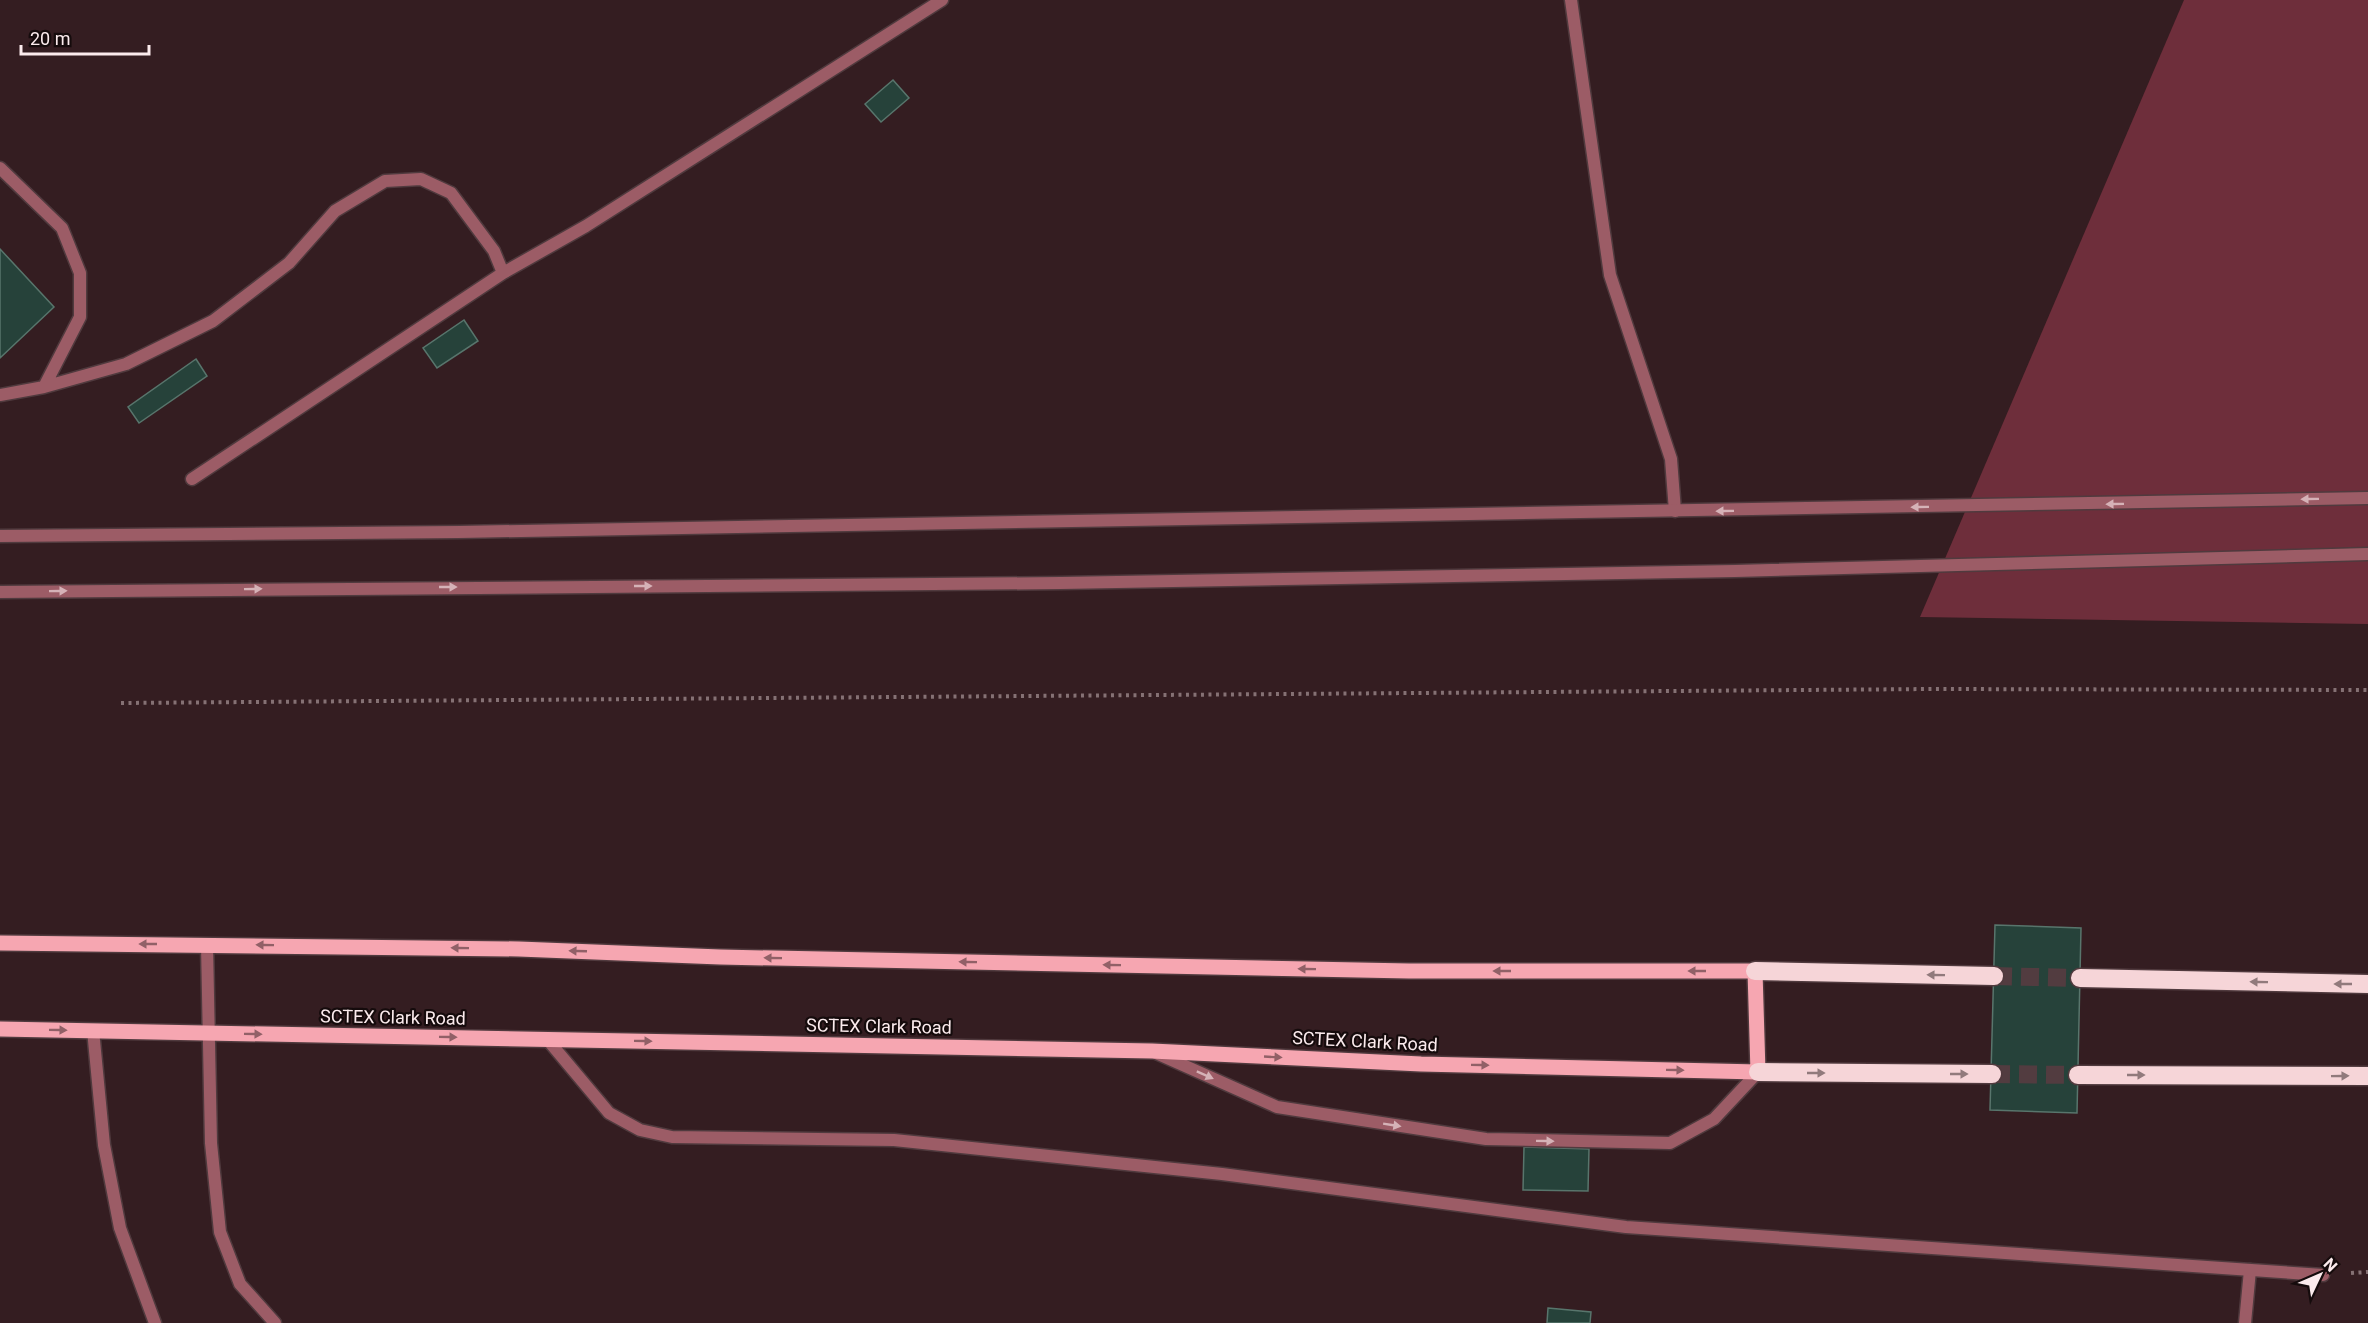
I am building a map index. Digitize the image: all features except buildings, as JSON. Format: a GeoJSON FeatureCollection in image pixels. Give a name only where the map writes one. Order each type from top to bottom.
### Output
{"type":"FeatureCollection","features":[{"type":"Feature","properties":{"kind":"highway"},"geometry":{"type":"LineString","coordinates":[[1755,971],[1994,976]]}},
{"type":"Feature","properties":{"kind":"highway"},"geometry":{"type":"LineString","coordinates":[[2080,978],[2368,984]]}},
{"type":"Feature","properties":{"kind":"highway"},"geometry":{"type":"LineString","coordinates":[[1758,1072],[1992,1074]]}},
{"type":"Feature","properties":{"kind":"highway"},"geometry":{"type":"LineString","coordinates":[[2078,1075],[2368,1076]]}},
{"type":"Feature","properties":{"kind":"main road"},"geometry":{"type":"LineString","coordinates":[[0,943],[519,949],[732,957],[1409,971],[1755,971],[1758,1072]]}},
{"type":"Feature","properties":{"kind":"main road","name":"SCTEX Clark Road"},"geometry":{"type":"LineString","coordinates":[[0,1029],[1152,1051],[1421,1064],[1758,1072]]}},
{"type":"Feature","properties":{"kind":"street"},"geometry":{"type":"LineString","coordinates":[[192,479],[503,273],[586,226],[942,0]]}},
{"type":"Feature","properties":{"kind":"street"},"geometry":{"type":"LineString","coordinates":[[1571,0],[1610,275],[1671,459],[1675,511]]}},
{"type":"Feature","properties":{"kind":"street"},"geometry":{"type":"LineString","coordinates":[[0,168],[62,228],[80,273],[80,316],[44,387]]}},
{"type":"Feature","properties":{"kind":"street"},"geometry":{"type":"LineString","coordinates":[[0,396],[44,387],[126,364],[213,321],[289,263],[335,211],[385,181],[421,179],[450,193],[494,251],[503,273]]}},
{"type":"Feature","properties":{"kind":"street"},"geometry":{"type":"LineString","coordinates":[[0,536],[459,532],[2368,498]]}},
{"type":"Feature","properties":{"kind":"street"},"geometry":{"type":"LineString","coordinates":[[0,592],[1072,583],[1735,571],[2368,554]]}},
{"type":"Feature","properties":{"kind":"street"},"geometry":{"type":"LineString","coordinates":[[207,945],[211,1143],[220,1232],[240,1284],[275,1323]]}},
{"type":"Feature","properties":{"kind":"street"},"geometry":{"type":"LineString","coordinates":[[93,1030],[104,1145],[120,1228],[155,1323]]}},
{"type":"Feature","properties":{"kind":"street"},"geometry":{"type":"LineString","coordinates":[[547,1040],[609,1113],[640,1130],[672,1137],[894,1140],[1222,1174],[1626,1227],[2323,1275]]}},
{"type":"Feature","properties":{"kind":"street"},"geometry":{"type":"LineString","coordinates":[[1152,1051],[1277,1107],[1486,1139],[1670,1143],[1714,1119],[1758,1072]]}},
{"type":"Feature","properties":{"kind":"street"},"geometry":{"type":"LineString","coordinates":[[2245,1323],[2250,1270]]}},
{"type":"Feature","properties":{"kind":"path"},"geometry":{"type":"LineString","coordinates":[[121,703],[1920,689],[2368,690]]}},
{"type":"Feature","properties":{"kind":"shaded area"},"geometry":{"type":"Polygon","coordinates":[[[2184,0],[2368,0],[2368,624],[1920,617],[2184,0]]]}},
{"type":"Feature","properties":{"kind":"tunnel"},"geometry":{"type":"LineString","coordinates":[[1994,976],[2080,978]]}},
{"type":"Feature","properties":{"kind":"tunnel"},"geometry":{"type":"LineString","coordinates":[[1992,1074],[2078,1075]]}}]}
